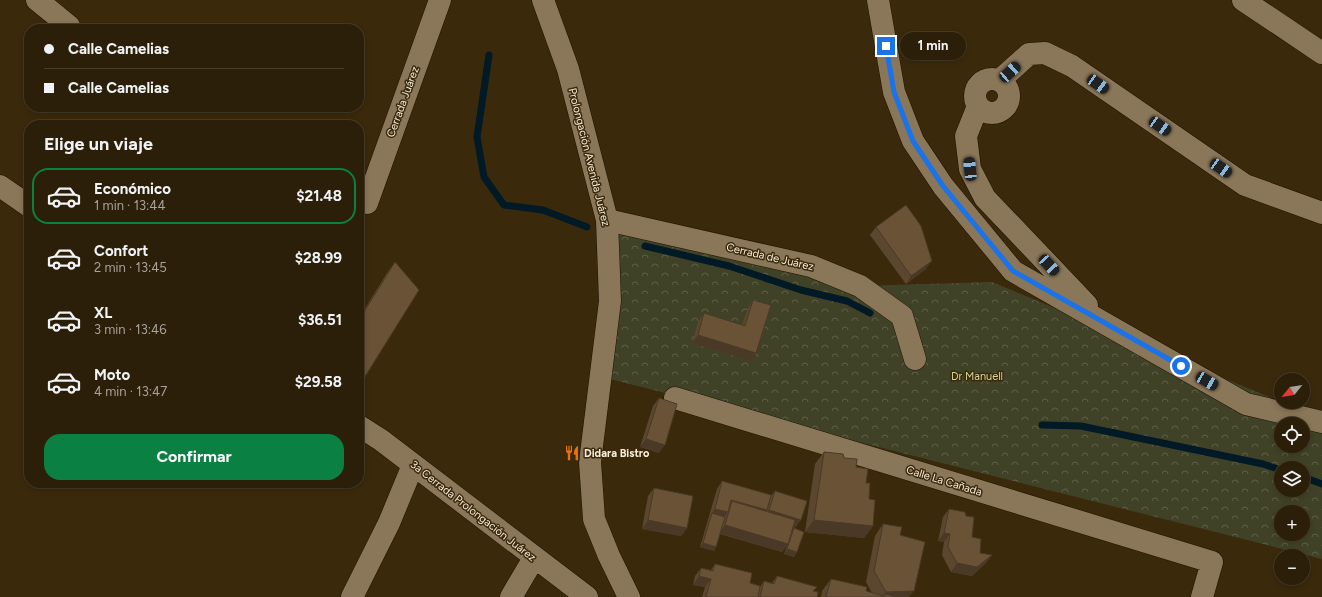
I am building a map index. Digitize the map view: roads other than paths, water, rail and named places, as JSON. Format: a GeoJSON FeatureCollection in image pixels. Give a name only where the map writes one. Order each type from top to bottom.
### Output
{"type":"FeatureCollection","features":[{"type":"Feature","properties":{"kind":"street"},"geometry":{"type":"LineString","coordinates":[[36,0],[66,24]]}},
{"type":"Feature","properties":{"kind":"street","name":"Cerrada Juárez"},"geometry":{"type":"LineString","coordinates":[[367,203],[440,0]]}},
{"type":"Feature","properties":{"kind":"street","name":"Prolongación Avenida Juárez"},"geometry":{"type":"LineString","coordinates":[[543,0],[568,69],[607,220],[610,301],[590,462],[594,518],[609,556],[629,597]]}},
{"type":"Feature","properties":{"kind":"street"},"geometry":{"type":"LineString","coordinates":[[878,0],[894,92],[913,141],[943,186],[1013,271],[1246,404],[1322,422]]}},
{"type":"Feature","properties":{"kind":"street"},"geometry":{"type":"LineString","coordinates":[[1243,0],[1322,53]]}},
{"type":"Feature","properties":{"kind":"street"},"geometry":{"type":"LineString","coordinates":[[1103,322],[984,198],[970,169],[966,136],[978,106],[975,98],[975,91],[979,84],[985,79],[993,78],[1000,80],[1029,54],[1045,53],[1072,66],[1245,185],[1322,212]]}},
{"type":"Feature","properties":{"kind":"street"},"geometry":{"type":"LineString","coordinates":[[0,186],[24,203]]}},
{"type":"Feature","properties":{"kind":"street","name":"Cerrada de Juárez"},"geometry":{"type":"LineString","coordinates":[[607,220],[811,266],[860,286],[902,316],[915,359]]}},
{"type":"Feature","properties":{"kind":"street","name":"Calle La Cañada"},"geometry":{"type":"LineString","coordinates":[[675,398],[1212,562],[1202,597]]}},
{"type":"Feature","properties":{"kind":"street","name":"3a Cerrada Prolongación Juárez"},"geometry":{"type":"LineString","coordinates":[[364,430],[587,597]]}},
{"type":"Feature","properties":{"kind":"street"},"geometry":{"type":"LineString","coordinates":[[352,597],[389,523],[413,465]]}},
{"type":"Feature","properties":{"kind":"street"},"geometry":{"type":"LineString","coordinates":[[511,597],[534,558]]}},
{"type":"Feature","properties":{"kind":"waterway"},"geometry":{"type":"LineString","coordinates":[[489,55],[477,137],[484,177],[504,205],[543,210],[587,227]]}},
{"type":"Feature","properties":{"kind":"waterway"},"geometry":{"type":"LineString","coordinates":[[645,246],[729,266],[801,290],[847,301],[870,313]]}},
{"type":"Feature","properties":{"kind":"waterway"},"geometry":{"type":"LineString","coordinates":[[1042,425],[1081,426],[1263,464],[1274,468]]}},
{"type":"Feature","properties":{"kind":"waterway"},"geometry":{"type":"LineString","coordinates":[[1310,480],[1322,484]]}},
{"type":"Feature","properties":{"kind":"place","name":"Didara Bistro"},"geometry":{"type":"Point","coordinates":[572,453]}},
{"type":"Feature","properties":{"kind":"park label","name":"Dr Manuell"},"geometry":{"type":"Point","coordinates":[977,376]}}]}
